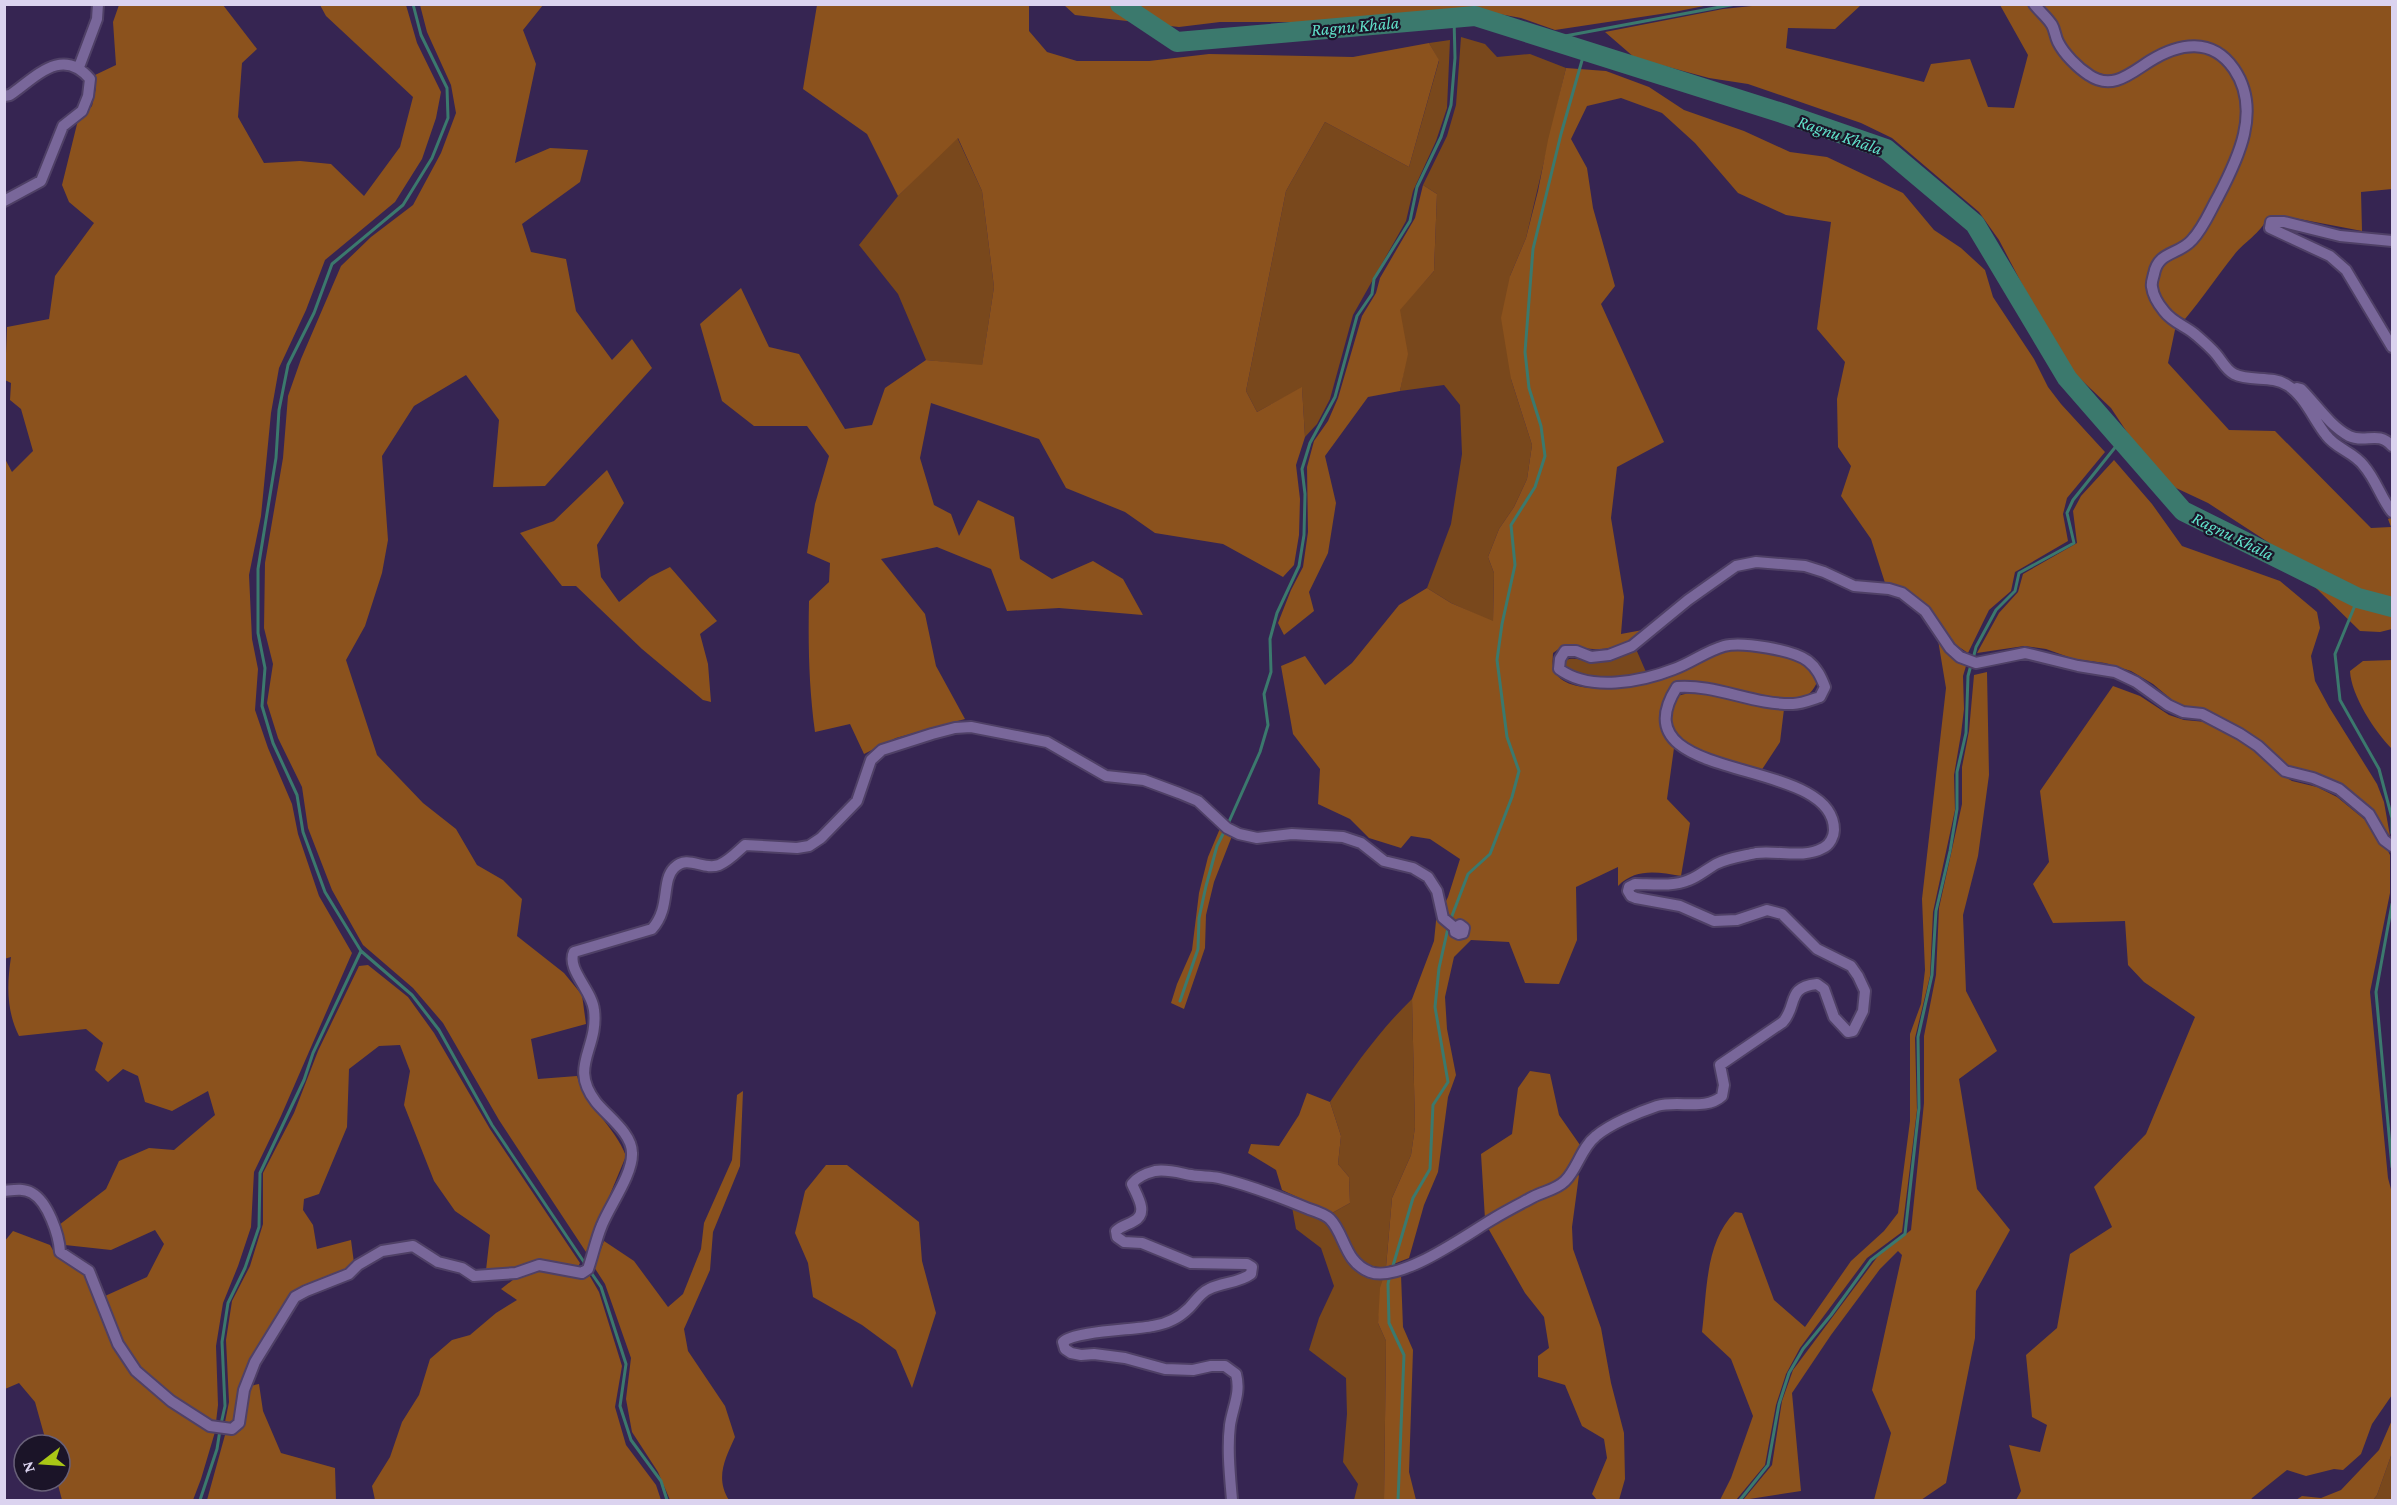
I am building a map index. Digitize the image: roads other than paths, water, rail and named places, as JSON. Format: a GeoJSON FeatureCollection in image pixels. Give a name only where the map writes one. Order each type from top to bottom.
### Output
{"type":"FeatureCollection","features":[{"type":"Feature","properties":{"kind":"street"},"geometry":{"type":"LineString","coordinates":[[79,67],[98,20],[98,4]]}},
{"type":"Feature","properties":{"kind":"street"},"geometry":{"type":"LineString","coordinates":[[2034,4],[2054,27],[2065,53],[2089,75],[2101,80],[2116,81],[2135,73],[2150,61],[2191,45],[2208,48],[2223,56],[2234,70],[2244,90],[2247,111],[2246,130],[2240,151],[2204,223],[2191,241],[2164,255],[2155,265],[2151,285],[2163,311],[2175,322],[2194,333],[2235,375],[2276,380],[2301,389],[2346,434],[2356,439],[2376,437],[2387,440],[2392,446]]}},
{"type":"Feature","properties":{"kind":"street"},"geometry":{"type":"LineString","coordinates":[[4,96],[10,95],[50,67],[63,64],[79,67],[90,79],[88,96],[82,111],[63,126],[41,181],[4,201]]}},
{"type":"Feature","properties":{"kind":"street"},"geometry":{"type":"LineString","coordinates":[[2392,241],[2340,236],[2284,222],[2271,222],[2270,228],[2330,256],[2346,270],[2392,347]]}},
{"type":"Feature","properties":{"kind":"street"},"geometry":{"type":"LineString","coordinates":[[2288,385],[2300,397],[2326,436],[2338,447],[2352,453],[2364,465],[2392,512]]}},
{"type":"Feature","properties":{"kind":"street"},"geometry":{"type":"LineString","coordinates":[[1232,1500],[1230,1425],[1239,1385],[1236,1374],[1225,1366],[1193,1370],[1165,1369],[1125,1358],[1094,1354],[1081,1355],[1065,1349],[1064,1342],[1077,1335],[1127,1330],[1168,1322],[1188,1310],[1205,1290],[1237,1281],[1251,1274],[1252,1267],[1247,1264],[1191,1263],[1142,1243],[1124,1242],[1118,1237],[1116,1231],[1136,1221],[1141,1215],[1141,1204],[1132,1184],[1136,1179],[1157,1171],[1170,1171],[1217,1178],[1278,1196],[1329,1217],[1338,1232],[1342,1245],[1353,1259],[1370,1272],[1389,1272],[1409,1266],[1450,1246],[1534,1196],[1552,1190],[1566,1180],[1586,1144],[1612,1125],[1657,1106],[1716,1102],[1722,1096],[1724,1085],[1720,1065],[1783,1022],[1800,988],[1817,984],[1824,989],[1834,1017],[1848,1032],[1853,1031],[1863,1011],[1864,991],[1851,966],[1817,949],[1782,914],[1767,910],[1737,920],[1714,921],[1680,906],[1630,896],[1628,891],[1629,887],[1635,884],[1688,881],[1719,862],[1758,853],[1807,852],[1824,848],[1834,837],[1834,826],[1825,807],[1810,794],[1781,781],[1712,760],[1680,746],[1670,734],[1665,722],[1666,709],[1677,687],[1694,686],[1755,700],[1794,704],[1820,697],[1825,687],[1819,673],[1808,661],[1795,654],[1750,646],[1726,645],[1675,669],[1651,676],[1611,682],[1586,680],[1569,676],[1559,669],[1560,659],[1565,651],[1576,651],[1591,657],[1609,655],[1632,646],[1688,600],[1736,566],[1756,562],[1805,566],[1854,586],[1902,593],[1925,610],[1950,648],[1960,657],[1976,663],[2025,653],[2115,672],[2136,682],[2168,705],[2183,712],[2202,714],[2240,734],[2258,746],[2285,771],[2313,778],[2339,789],[2368,814],[2384,840],[2392,846]]}},
{"type":"Feature","properties":{"kind":"street"},"geometry":{"type":"LineString","coordinates":[[4,1191],[22,1189],[33,1194],[42,1202],[60,1252],[89,1271],[118,1344],[136,1371],[182,1408],[210,1426],[219,1428],[232,1429],[239,1423],[244,1390],[255,1362],[296,1297],[350,1274],[358,1265],[382,1251],[413,1246],[438,1262],[462,1268],[474,1276],[516,1273],[539,1265],[582,1274],[588,1269],[602,1226],[628,1170],[632,1154],[630,1142],[596,1102],[586,1086],[582,1072],[595,1028],[594,1008],[588,992],[573,968],[571,959],[574,952],[652,929],[663,914],[671,871],[676,865],[693,862],[706,867],[717,866],[728,861],[746,845],[797,848],[809,846],[821,838],[857,801],[872,760],[882,750],[955,728],[971,728],[1047,742],[1106,776],[1144,780],[1198,801],[1227,828],[1239,834],[1257,838],[1292,834],[1344,837],[1360,843],[1384,861],[1413,868],[1428,877],[1437,891],[1443,918],[1455,928]]}},
{"type":"Feature","properties":{"kind":"waterway"},"geometry":{"type":"LineString","coordinates":[[413,4],[421,35],[447,88],[448,118],[432,158],[403,205],[332,264],[314,313],[288,365],[279,410],[276,458],[258,569],[258,633],[265,668],[262,706],[273,743],[297,795],[303,832],[325,892],[361,951],[412,995],[439,1030],[492,1125],[586,1265]]}},
{"type":"Feature","properties":{"kind":"waterway","name":"Ragnu Khāla"},"geometry":{"type":"LineString","coordinates":[[1120,4],[1177,42],[1475,16],[1782,113],[1886,149],[1975,224],[2067,378],[2183,511],[2358,598],[2392,607]]}},
{"type":"Feature","properties":{"kind":"waterway"},"geometry":{"type":"LineString","coordinates":[[1549,39],[1736,4]]}},
{"type":"Feature","properties":{"kind":"waterway"},"geometry":{"type":"LineString","coordinates":[[1228,824],[1260,752],[1268,725],[1264,694],[1271,672],[1270,639],[1277,613],[1299,566],[1304,535],[1305,494],[1302,469],[1310,443],[1335,397],[1357,316],[1372,294],[1374,279],[1410,221],[1417,187],[1441,137],[1451,105],[1455,58],[1454,18]]}},
{"type":"Feature","properties":{"kind":"waterway"},"geometry":{"type":"LineString","coordinates":[[1450,921],[1468,874],[1490,854],[1512,797],[1519,771],[1507,737],[1497,660],[1515,565],[1511,525],[1535,487],[1545,456],[1541,426],[1529,388],[1525,352],[1533,249],[1561,134],[1585,50]]}},
{"type":"Feature","properties":{"kind":"waterway"},"geometry":{"type":"LineString","coordinates":[[1973,659],[1976,647],[1996,610],[2015,591],[2019,573],[2074,543],[2067,513],[2073,500],[2121,440]]}},
{"type":"Feature","properties":{"kind":"waterway"},"geometry":{"type":"LineString","coordinates":[[2358,598],[2335,654],[2340,700],[2379,769],[2392,818],[2392,833]]}},
{"type":"Feature","properties":{"kind":"waterway"},"geometry":{"type":"LineString","coordinates":[[1740,1500],[1768,1465],[1779,1404],[1789,1373],[1803,1349],[1871,1260],[1905,1234],[1919,1108],[1918,1037],[1932,975],[1936,911],[1957,809],[1957,772],[1966,733],[1968,676],[1971,665]]}},
{"type":"Feature","properties":{"kind":"waterway"},"geometry":{"type":"LineString","coordinates":[[1180,1001],[1198,949],[1199,918],[1206,886],[1217,846],[1225,830]]}},
{"type":"Feature","properties":{"kind":"waterway"},"geometry":{"type":"LineString","coordinates":[[2392,904],[2376,992],[2392,1167]]}},
{"type":"Feature","properties":{"kind":"waterway"},"geometry":{"type":"LineString","coordinates":[[1392,1269],[1413,1198],[1430,1169],[1433,1105],[1448,1082],[1435,1007],[1439,968],[1448,928]]}},
{"type":"Feature","properties":{"kind":"waterway"},"geometry":{"type":"LineString","coordinates":[[221,1424],[225,1406],[222,1342],[228,1303],[245,1268],[259,1227],[260,1173],[361,951]]}},
{"type":"Feature","properties":{"kind":"waterway"},"geometry":{"type":"LineString","coordinates":[[590,1271],[601,1287],[626,1364],[620,1406],[631,1440],[661,1481],[667,1500]]}},
{"type":"Feature","properties":{"kind":"waterway"},"geometry":{"type":"LineString","coordinates":[[1390,1275],[1388,1284],[1389,1323],[1404,1355],[1398,1500]]}},
{"type":"Feature","properties":{"kind":"waterway"},"geometry":{"type":"LineString","coordinates":[[200,1500],[217,1449],[220,1430]]}}]}
